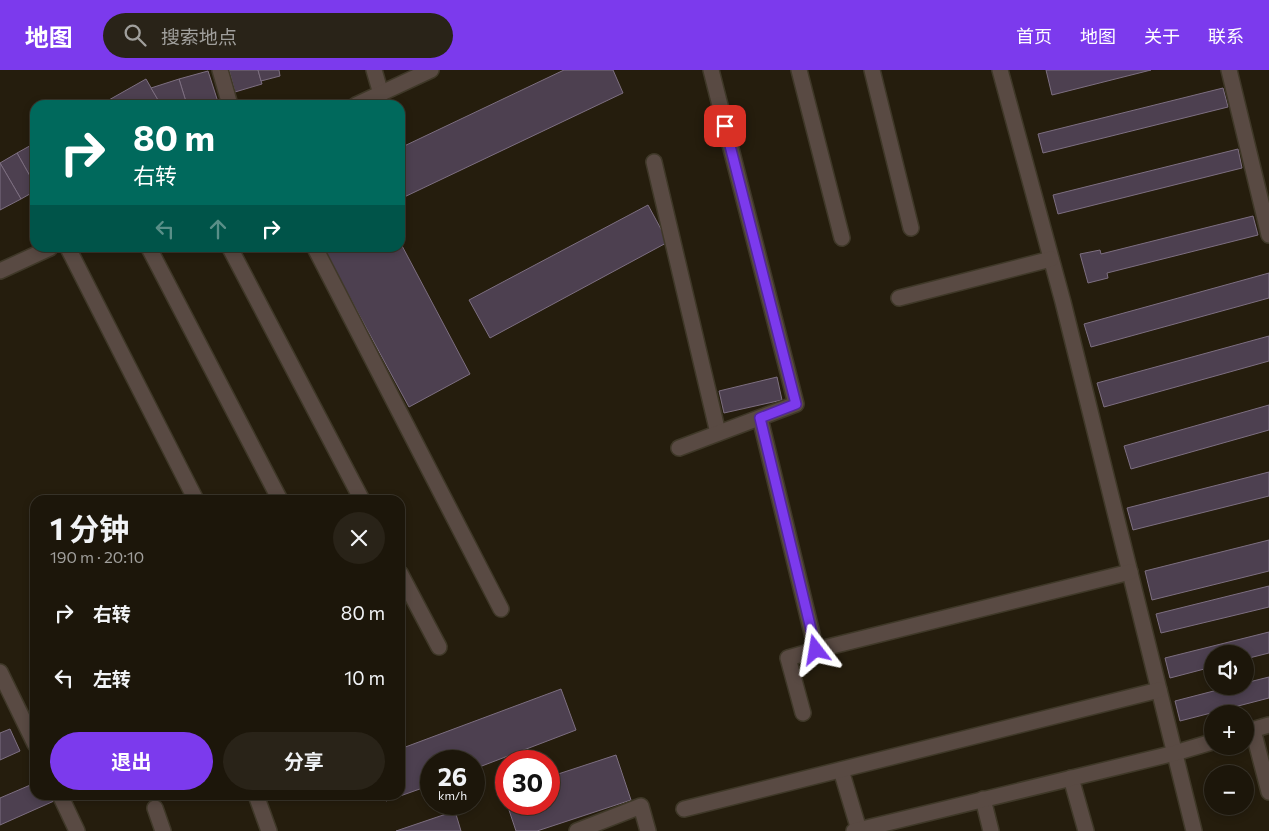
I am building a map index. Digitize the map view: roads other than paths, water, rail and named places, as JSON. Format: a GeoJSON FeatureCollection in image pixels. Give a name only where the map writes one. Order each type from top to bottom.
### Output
{"type":"FeatureCollection","features":[{"type":"Feature","properties":{"kind":"street"},"geometry":{"type":"LineString","coordinates":[[220,70],[229,100]]}},
{"type":"Feature","properties":{"kind":"street"},"geometry":{"type":"LineString","coordinates":[[374,70],[380,94]]}},
{"type":"Feature","properties":{"kind":"street"},"geometry":{"type":"LineString","coordinates":[[367,100],[431,70]]}},
{"type":"Feature","properties":{"kind":"street"},"geometry":{"type":"LineString","coordinates":[[679,448],[796,404],[710,70]]}},
{"type":"Feature","properties":{"kind":"street"},"geometry":{"type":"LineString","coordinates":[[799,70],[842,238]]}},
{"type":"Feature","properties":{"kind":"street"},"geometry":{"type":"LineString","coordinates":[[872,70],[911,228]]}},
{"type":"Feature","properties":{"kind":"street"},"geometry":{"type":"LineString","coordinates":[[1000,70],[1051,259],[1194,831]]}},
{"type":"Feature","properties":{"kind":"street"},"geometry":{"type":"LineString","coordinates":[[1229,70],[1269,235]]}},
{"type":"Feature","properties":{"kind":"street"},"geometry":{"type":"LineString","coordinates":[[654,162],[718,433]]}},
{"type":"Feature","properties":{"kind":"street"},"geometry":{"type":"LineString","coordinates":[[0,271],[41,252]]}},
{"type":"Feature","properties":{"kind":"street"},"geometry":{"type":"LineString","coordinates":[[70,252],[193,495]]}},
{"type":"Feature","properties":{"kind":"street"},"geometry":{"type":"LineString","coordinates":[[151,252],[277,495]]}},
{"type":"Feature","properties":{"kind":"street"},"geometry":{"type":"LineString","coordinates":[[232,252],[359,495]]}},
{"type":"Feature","properties":{"kind":"street"},"geometry":{"type":"LineString","coordinates":[[317,252],[501,609]]}},
{"type":"Feature","properties":{"kind":"street"},"geometry":{"type":"LineString","coordinates":[[899,298],[1051,259]]}},
{"type":"Feature","properties":{"kind":"street"},"geometry":{"type":"LineString","coordinates":[[760,418],[816,650]]}},
{"type":"Feature","properties":{"kind":"street"},"geometry":{"type":"LineString","coordinates":[[803,713],[788,658],[1130,572]]}},
{"type":"Feature","properties":{"kind":"street"},"geometry":{"type":"LineString","coordinates":[[405,582],[439,647]]}},
{"type":"Feature","properties":{"kind":"street"},"geometry":{"type":"LineString","coordinates":[[0,672],[30,734]]}},
{"type":"Feature","properties":{"kind":"street"},"geometry":{"type":"LineString","coordinates":[[684,809],[1159,690]]}},
{"type":"Feature","properties":{"kind":"street"},"geometry":{"type":"LineString","coordinates":[[1254,730],[1269,725]]}},
{"type":"Feature","properties":{"kind":"street"},"geometry":{"type":"LineString","coordinates":[[841,770],[856,830],[895,826],[983,799],[1204,744]]}},
{"type":"Feature","properties":{"kind":"street"},"geometry":{"type":"LineString","coordinates":[[1254,746],[1269,792]]}},
{"type":"Feature","properties":{"kind":"street"},"geometry":{"type":"LineString","coordinates":[[1071,778],[1086,831]]}},
{"type":"Feature","properties":{"kind":"street"},"geometry":{"type":"LineString","coordinates":[[983,799],[991,831]]}},
{"type":"Feature","properties":{"kind":"street"},"geometry":{"type":"LineString","coordinates":[[62,800],[77,831]]}},
{"type":"Feature","properties":{"kind":"street"},"geometry":{"type":"LineString","coordinates":[[258,800],[269,831]]}},
{"type":"Feature","properties":{"kind":"street"},"geometry":{"type":"LineString","coordinates":[[577,831],[641,806],[648,831]]}},
{"type":"Feature","properties":{"kind":"street"},"geometry":{"type":"LineString","coordinates":[[155,808],[163,831]]}}]}
